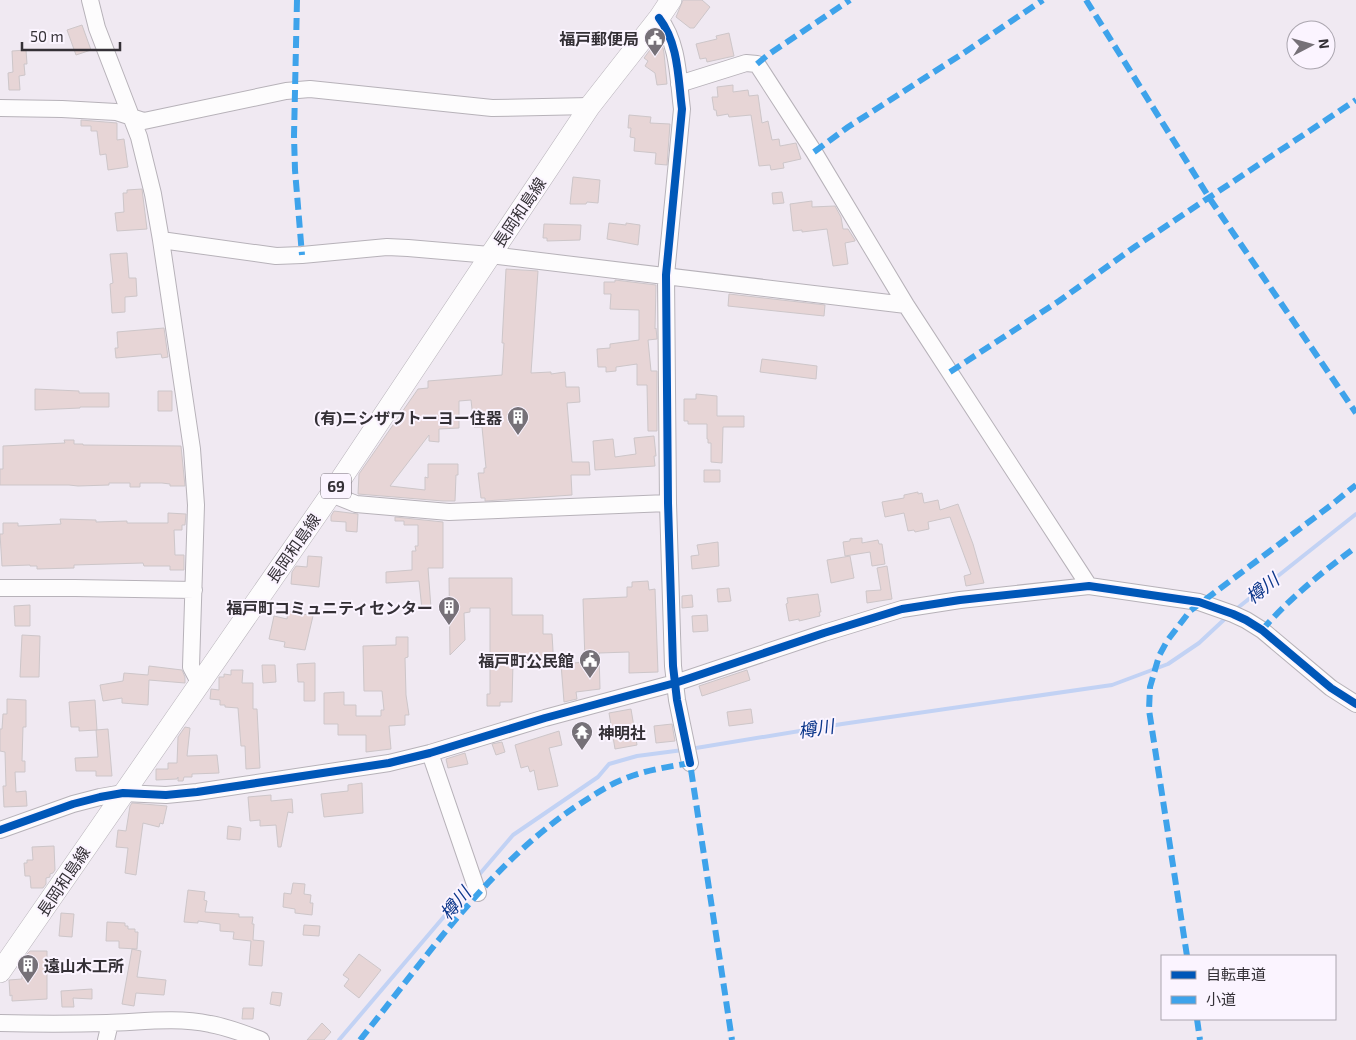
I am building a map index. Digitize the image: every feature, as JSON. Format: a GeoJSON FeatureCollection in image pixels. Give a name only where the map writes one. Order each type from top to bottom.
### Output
{"type":"FeatureCollection","features":[{"type":"Feature","properties":{"kind":"main road","name":"長岡和島線"},"geometry":{"type":"LineString","coordinates":[[0,972],[331,494],[590,106],[671,0]]}},
{"type":"Feature","properties":{"kind":"street"},"geometry":{"type":"LineString","coordinates":[[90,0],[97,28],[139,137],[153,194],[161,240],[192,449],[196,505],[191,667],[200,684]]}},
{"type":"Feature","properties":{"kind":"street"},"geometry":{"type":"LineString","coordinates":[[659,18],[667,28],[680,72],[679,84],[682,109],[666,275],[668,503],[675,683],[690,763]]}},
{"type":"Feature","properties":{"kind":"street"},"geometry":{"type":"LineString","coordinates":[[679,84],[746,64],[757,64],[814,152],[906,305],[1089,586]]}},
{"type":"Feature","properties":{"kind":"street"},"geometry":{"type":"LineString","coordinates":[[0,108],[116,112],[144,122],[286,91],[310,89],[492,108],[590,106]]}},
{"type":"Feature","properties":{"kind":"street"},"geometry":{"type":"LineString","coordinates":[[161,240],[276,256],[387,247],[490,255],[906,305]]}},
{"type":"Feature","properties":{"kind":"street"},"geometry":{"type":"LineString","coordinates":[[331,494],[356,504],[449,512],[668,503]]}},
{"type":"Feature","properties":{"kind":"street"},"geometry":{"type":"LineString","coordinates":[[0,830],[73,804],[123,793],[166,795],[197,792],[389,763],[675,683],[902,609],[969,599],[1089,586],[1189,600],[1220,608],[1262,630],[1331,688],[1356,704]]}},
{"type":"Feature","properties":{"kind":"street"},"geometry":{"type":"LineString","coordinates":[[0,588],[194,590]]}},
{"type":"Feature","properties":{"kind":"street"},"geometry":{"type":"LineString","coordinates":[[430,753],[477,889]]}},
{"type":"Feature","properties":{"kind":"street"},"geometry":{"type":"LineString","coordinates":[[0,1023],[183,1021],[210,1024],[261,1040]]}},
{"type":"Feature","properties":{"kind":"street"},"geometry":{"type":"LineString","coordinates":[[106,1040],[110,1023]]}},
{"type":"Feature","properties":{"kind":"building"},"geometry":{"type":"Polygon","coordinates":[[[683,0],[702,0],[710,7],[694,28],[690,28],[676,17],[683,0]]]}},
{"type":"Feature","properties":{"kind":"building"},"geometry":{"type":"Polygon","coordinates":[[[82,25],[91,50],[76,55],[67,30],[82,25]]]}},
{"type":"Feature","properties":{"kind":"building"},"geometry":{"type":"Polygon","coordinates":[[[729,33],[734,56],[707,62],[706,58],[700,59],[696,44],[717,39],[716,36],[729,33]]]}},
{"type":"Feature","properties":{"kind":"building"},"geometry":{"type":"Polygon","coordinates":[[[655,43],[663,48],[667,84],[657,85],[655,73],[645,66],[648,61],[644,58],[655,43]]]}},
{"type":"Feature","properties":{"kind":"building"},"geometry":{"type":"Polygon","coordinates":[[[26,50],[27,64],[24,64],[25,75],[19,76],[20,90],[9,90],[8,73],[13,72],[12,51],[26,50]]]}},
{"type":"Feature","properties":{"kind":"building"},"geometry":{"type":"Polygon","coordinates":[[[733,85],[733,92],[748,90],[749,96],[758,95],[762,123],[768,121],[772,140],[779,139],[780,146],[796,143],[801,159],[783,163],[784,168],[771,170],[770,165],[759,166],[751,115],[729,117],[728,114],[717,116],[716,110],[714,110],[712,97],[718,97],[717,87],[733,85]]]}},
{"type":"Feature","properties":{"kind":"building"},"geometry":{"type":"Polygon","coordinates":[[[629,115],[651,117],[650,123],[670,124],[667,165],[655,164],[656,153],[634,151],[635,138],[630,137],[631,128],[628,128],[629,115]]]}},
{"type":"Feature","properties":{"kind":"building"},"geometry":{"type":"Polygon","coordinates":[[[81,120],[117,123],[117,140],[124,139],[128,167],[108,170],[106,154],[100,155],[97,131],[91,131],[91,126],[81,126],[81,120]]]}},
{"type":"Feature","properties":{"kind":"building"},"geometry":{"type":"Polygon","coordinates":[[[573,177],[600,180],[598,203],[570,204],[573,177]]]}},
{"type":"Feature","properties":{"kind":"building"},"geometry":{"type":"Polygon","coordinates":[[[142,189],[147,229],[117,231],[115,213],[124,212],[123,193],[127,193],[127,190],[142,189]]]}},
{"type":"Feature","properties":{"kind":"building"},"geometry":{"type":"Polygon","coordinates":[[[782,192],[784,203],[773,204],[772,193],[782,192]]]}},
{"type":"Feature","properties":{"kind":"building"},"geometry":{"type":"Polygon","coordinates":[[[812,201],[812,207],[835,206],[841,217],[843,229],[848,229],[855,240],[845,243],[848,264],[833,266],[827,229],[802,232],[802,230],[793,231],[790,204],[812,201]]]}},
{"type":"Feature","properties":{"kind":"building"},"geometry":{"type":"Polygon","coordinates":[[[609,223],[640,225],[638,245],[607,239],[609,223]]]}},
{"type":"Feature","properties":{"kind":"building"},"geometry":{"type":"Polygon","coordinates":[[[544,224],[581,225],[580,240],[547,241],[547,238],[543,238],[544,224]]]}},
{"type":"Feature","properties":{"kind":"building"},"geometry":{"type":"Polygon","coordinates":[[[127,253],[129,278],[136,278],[137,296],[125,297],[125,312],[112,313],[110,284],[113,283],[110,254],[127,253]]]}},
{"type":"Feature","properties":{"kind":"building","name":"(有)ニシザワトーヨー住器"},"geometry":{"type":"Polygon","coordinates":[[[506,269],[538,271],[531,373],[551,372],[551,374],[565,372],[566,387],[579,387],[580,402],[567,403],[572,462],[589,462],[590,475],[571,475],[572,495],[485,501],[485,498],[481,498],[478,473],[484,473],[484,468],[486,468],[482,427],[474,427],[471,400],[459,401],[459,428],[439,429],[439,442],[429,441],[429,435],[390,486],[425,490],[425,477],[428,478],[428,464],[458,464],[455,501],[358,494],[359,474],[418,389],[428,388],[428,381],[502,375],[506,269]]]}},
{"type":"Feature","properties":{"kind":"building"},"geometry":{"type":"Polygon","coordinates":[[[615,280],[656,285],[655,329],[657,339],[648,340],[651,371],[657,371],[657,431],[648,431],[647,385],[637,385],[637,364],[616,367],[616,371],[606,372],[606,367],[598,367],[597,349],[610,348],[610,344],[639,340],[639,310],[610,309],[611,294],[604,294],[604,282],[615,282],[615,280]]]}},
{"type":"Feature","properties":{"kind":"building"},"geometry":{"type":"Polygon","coordinates":[[[729,294],[825,305],[824,316],[728,306],[729,294]]]}},
{"type":"Feature","properties":{"kind":"building"},"geometry":{"type":"Polygon","coordinates":[[[164,328],[168,357],[162,358],[161,354],[116,358],[115,348],[118,348],[117,332],[164,328]]]}},
{"type":"Feature","properties":{"kind":"building"},"geometry":{"type":"Polygon","coordinates":[[[762,359],[817,366],[816,379],[760,372],[762,359]]]}},
{"type":"Feature","properties":{"kind":"building"},"geometry":{"type":"Polygon","coordinates":[[[35,389],[79,391],[79,393],[109,393],[109,407],[35,410],[35,389]]]}},
{"type":"Feature","properties":{"kind":"building"},"geometry":{"type":"Polygon","coordinates":[[[158,391],[172,391],[172,411],[158,411],[158,391]]]}},
{"type":"Feature","properties":{"kind":"building"},"geometry":{"type":"Polygon","coordinates":[[[696,394],[717,396],[717,416],[744,416],[744,427],[723,427],[722,463],[711,462],[711,443],[708,443],[707,439],[707,424],[688,424],[688,421],[684,421],[684,399],[696,399],[696,394]]]}},
{"type":"Feature","properties":{"kind":"building"},"geometry":{"type":"Polygon","coordinates":[[[654,436],[655,466],[595,470],[593,441],[613,439],[615,457],[636,454],[634,438],[654,436]]]}},
{"type":"Feature","properties":{"kind":"building"},"geometry":{"type":"Polygon","coordinates":[[[64,440],[74,440],[74,444],[83,445],[181,446],[185,486],[170,486],[170,484],[162,483],[140,483],[140,487],[130,487],[130,483],[78,486],[0,485],[0,469],[3,469],[3,446],[65,443],[64,440]]]}},
{"type":"Feature","properties":{"kind":"building"},"geometry":{"type":"Polygon","coordinates":[[[704,470],[720,470],[720,482],[704,482],[704,470]]]}},
{"type":"Feature","properties":{"kind":"building"},"geometry":{"type":"Polygon","coordinates":[[[918,492],[918,494],[922,493],[924,503],[938,500],[940,510],[958,504],[973,544],[984,583],[966,586],[964,576],[971,574],[950,517],[928,522],[929,529],[915,532],[914,530],[908,531],[904,513],[885,517],[882,502],[904,498],[904,495],[918,492]]]}},
{"type":"Feature","properties":{"kind":"building"},"geometry":{"type":"Polygon","coordinates":[[[334,511],[358,514],[357,532],[346,531],[346,522],[331,521],[334,511]]]}},
{"type":"Feature","properties":{"kind":"building"},"geometry":{"type":"Polygon","coordinates":[[[168,513],[186,514],[185,525],[182,525],[182,530],[174,530],[175,555],[184,555],[184,570],[170,570],[170,566],[144,566],[143,563],[74,565],[74,568],[37,569],[37,566],[30,565],[2,566],[0,534],[3,534],[3,523],[18,523],[18,526],[61,524],[60,519],[96,520],[96,522],[168,523],[168,513]]]}},
{"type":"Feature","properties":{"kind":"building"},"geometry":{"type":"Polygon","coordinates":[[[395,517],[443,522],[443,568],[428,568],[431,608],[422,609],[419,581],[386,583],[386,572],[412,570],[412,551],[416,551],[415,546],[418,546],[418,525],[404,525],[404,521],[395,521],[395,517]]]}},
{"type":"Feature","properties":{"kind":"building"},"geometry":{"type":"Polygon","coordinates":[[[862,538],[862,543],[878,540],[879,544],[882,544],[885,564],[872,566],[870,552],[845,556],[843,542],[862,538]]]}},
{"type":"Feature","properties":{"kind":"building"},"geometry":{"type":"Polygon","coordinates":[[[718,542],[719,566],[692,569],[691,556],[699,555],[697,545],[718,542]]]}},
{"type":"Feature","properties":{"kind":"building"},"geometry":{"type":"Polygon","coordinates":[[[308,556],[322,557],[319,587],[291,584],[292,572],[296,566],[307,567],[308,556]]]}},
{"type":"Feature","properties":{"kind":"building"},"geometry":{"type":"Polygon","coordinates":[[[850,556],[854,578],[831,583],[827,560],[850,556]]]}},
{"type":"Feature","properties":{"kind":"building"},"geometry":{"type":"Polygon","coordinates":[[[887,566],[892,599],[867,603],[866,591],[881,590],[877,568],[887,566]]]}},
{"type":"Feature","properties":{"kind":"building"},"geometry":{"type":"Polygon","coordinates":[[[449,578],[512,578],[512,615],[543,615],[543,634],[552,634],[554,668],[538,668],[538,662],[513,663],[512,702],[500,702],[500,706],[487,706],[487,694],[490,694],[490,608],[470,608],[470,612],[464,613],[465,640],[450,655],[449,578]]]}},
{"type":"Feature","properties":{"kind":"building"},"geometry":{"type":"Polygon","coordinates":[[[648,581],[649,590],[655,589],[658,672],[629,673],[629,652],[599,653],[600,689],[576,692],[577,699],[564,702],[561,664],[585,662],[583,599],[627,597],[627,587],[632,587],[632,582],[648,581]]]}},
{"type":"Feature","properties":{"kind":"building"},"geometry":{"type":"Polygon","coordinates":[[[729,588],[731,601],[718,602],[717,589],[729,588]]]}},
{"type":"Feature","properties":{"kind":"building"},"geometry":{"type":"Polygon","coordinates":[[[818,594],[820,616],[799,621],[799,619],[789,621],[786,604],[788,603],[787,598],[818,594]]]}},
{"type":"Feature","properties":{"kind":"building"},"geometry":{"type":"Polygon","coordinates":[[[692,595],[693,607],[682,608],[682,596],[692,595]]]}},
{"type":"Feature","properties":{"kind":"building"},"geometry":{"type":"Polygon","coordinates":[[[30,605],[30,626],[15,626],[14,606],[30,605]]]}},
{"type":"Feature","properties":{"kind":"building"},"geometry":{"type":"Polygon","coordinates":[[[288,611],[313,616],[305,650],[284,647],[285,642],[269,639],[274,616],[287,619],[288,611]]]}},
{"type":"Feature","properties":{"kind":"building"},"geometry":{"type":"Polygon","coordinates":[[[707,615],[708,631],[693,632],[692,616],[707,615]]]}},
{"type":"Feature","properties":{"kind":"building"},"geometry":{"type":"Polygon","coordinates":[[[22,635],[40,636],[39,677],[20,677],[22,635]]]}},
{"type":"Feature","properties":{"kind":"building"},"geometry":{"type":"Polygon","coordinates":[[[396,637],[408,637],[408,657],[405,658],[406,695],[409,715],[405,715],[405,725],[389,726],[391,749],[366,752],[366,735],[338,735],[338,724],[324,724],[324,693],[344,692],[344,705],[356,705],[356,716],[381,716],[381,710],[384,710],[382,691],[364,691],[363,646],[396,645],[396,637]]]}},
{"type":"Feature","properties":{"kind":"building"},"geometry":{"type":"Polygon","coordinates":[[[315,663],[315,701],[304,701],[304,682],[298,682],[297,664],[315,663]]]}},
{"type":"Feature","properties":{"kind":"building"},"geometry":{"type":"Polygon","coordinates":[[[262,665],[275,665],[276,682],[263,683],[262,665]]]}},
{"type":"Feature","properties":{"kind":"building"},"geometry":{"type":"Polygon","coordinates":[[[149,666],[182,670],[185,683],[149,680],[148,705],[122,703],[122,698],[103,701],[100,685],[123,681],[124,673],[148,675],[149,666]]]}},
{"type":"Feature","properties":{"kind":"building"},"geometry":{"type":"Polygon","coordinates":[[[231,670],[243,670],[242,683],[253,683],[253,709],[257,709],[260,768],[246,769],[245,746],[241,746],[238,708],[225,707],[225,705],[220,705],[220,700],[210,699],[211,689],[219,690],[219,677],[224,677],[224,674],[231,675],[231,670]]]}},
{"type":"Feature","properties":{"kind":"building"},"geometry":{"type":"Polygon","coordinates":[[[747,670],[750,680],[702,696],[699,686],[747,670]]]}},
{"type":"Feature","properties":{"kind":"building"},"geometry":{"type":"Polygon","coordinates":[[[7,699],[26,700],[26,727],[23,727],[22,761],[25,761],[25,772],[15,772],[16,792],[26,791],[27,806],[4,807],[3,786],[6,786],[5,752],[0,751],[0,729],[2,729],[3,714],[7,714],[7,699]]]}},
{"type":"Feature","properties":{"kind":"building"},"geometry":{"type":"Polygon","coordinates":[[[95,700],[97,730],[79,731],[79,727],[71,727],[69,702],[95,700]]]}},
{"type":"Feature","properties":{"kind":"building"},"geometry":{"type":"Polygon","coordinates":[[[631,709],[637,745],[615,749],[609,713],[631,709]]]}},
{"type":"Feature","properties":{"kind":"building"},"geometry":{"type":"Polygon","coordinates":[[[751,709],[753,723],[729,726],[727,712],[751,709]]]}},
{"type":"Feature","properties":{"kind":"building"},"geometry":{"type":"Polygon","coordinates":[[[672,724],[675,741],[656,743],[654,726],[672,724]]]}},
{"type":"Feature","properties":{"kind":"building"},"geometry":{"type":"Polygon","coordinates":[[[185,727],[190,728],[187,756],[217,755],[219,773],[192,774],[192,777],[184,777],[183,781],[178,781],[178,777],[177,779],[156,780],[156,769],[168,769],[168,763],[177,763],[178,737],[185,727]]]}},
{"type":"Feature","properties":{"kind":"building"},"geometry":{"type":"Polygon","coordinates":[[[108,729],[112,776],[96,776],[96,771],[76,771],[75,758],[98,757],[96,730],[108,729]]]}},
{"type":"Feature","properties":{"kind":"building"},"geometry":{"type":"Polygon","coordinates":[[[559,731],[562,745],[549,748],[558,786],[538,790],[534,770],[530,772],[528,766],[521,768],[515,745],[559,731]]]}},
{"type":"Feature","properties":{"kind":"building"},"geometry":{"type":"Polygon","coordinates":[[[502,742],[505,752],[496,755],[492,744],[502,742]]]}},
{"type":"Feature","properties":{"kind":"building"},"geometry":{"type":"Polygon","coordinates":[[[465,753],[468,764],[448,768],[446,759],[465,753]]]}},
{"type":"Feature","properties":{"kind":"building"},"geometry":{"type":"Polygon","coordinates":[[[362,783],[363,813],[324,817],[321,794],[348,791],[348,785],[362,783]]]}},
{"type":"Feature","properties":{"kind":"building"},"geometry":{"type":"Polygon","coordinates":[[[271,795],[271,801],[292,799],[293,813],[288,812],[281,847],[278,847],[276,825],[260,826],[260,820],[250,821],[248,797],[271,795]]]}},
{"type":"Feature","properties":{"kind":"building"},"geometry":{"type":"Polygon","coordinates":[[[132,803],[167,806],[163,824],[160,823],[159,827],[143,823],[136,875],[125,873],[128,848],[116,847],[118,830],[126,831],[132,803]]]}},
{"type":"Feature","properties":{"kind":"building"},"geometry":{"type":"Polygon","coordinates":[[[228,826],[241,828],[240,840],[227,839],[228,826]]]}},
{"type":"Feature","properties":{"kind":"building"},"geometry":{"type":"Polygon","coordinates":[[[54,846],[55,870],[50,874],[50,877],[46,878],[46,884],[43,888],[31,888],[30,876],[25,876],[24,863],[27,863],[27,860],[33,860],[32,847],[54,846]]]}},
{"type":"Feature","properties":{"kind":"building"},"geometry":{"type":"Polygon","coordinates":[[[293,883],[305,884],[304,894],[311,895],[310,903],[313,903],[312,915],[295,913],[295,909],[283,907],[284,893],[291,894],[293,883]]]}},
{"type":"Feature","properties":{"kind":"building"},"geometry":{"type":"Polygon","coordinates":[[[188,890],[205,892],[204,900],[207,901],[205,912],[239,914],[239,917],[253,917],[253,940],[264,941],[262,966],[249,965],[251,941],[233,939],[234,932],[220,931],[220,924],[198,921],[198,923],[184,922],[188,890]]]}},
{"type":"Feature","properties":{"kind":"building"},"geometry":{"type":"Polygon","coordinates":[[[61,913],[74,914],[72,937],[59,936],[61,913]]]}},
{"type":"Feature","properties":{"kind":"building"},"geometry":{"type":"Polygon","coordinates":[[[107,922],[125,923],[128,929],[135,929],[135,932],[138,932],[137,949],[119,948],[119,941],[106,941],[107,922]]]}},
{"type":"Feature","properties":{"kind":"building"},"geometry":{"type":"Polygon","coordinates":[[[304,925],[320,926],[319,936],[303,935],[304,925]]]}},
{"type":"Feature","properties":{"kind":"building"},"geometry":{"type":"Polygon","coordinates":[[[132,949],[141,951],[137,977],[166,980],[164,995],[136,993],[134,1006],[122,1004],[132,949]]]}},
{"type":"Feature","properties":{"kind":"building","name":"遠山木工所"},"geometry":{"type":"Polygon","coordinates":[[[30,951],[47,951],[47,999],[12,1001],[9,980],[22,979],[22,975],[28,975],[27,954],[30,951]]]}},
{"type":"Feature","properties":{"kind":"building"},"geometry":{"type":"Polygon","coordinates":[[[359,954],[381,970],[359,998],[344,986],[349,979],[343,975],[359,954]]]}},
{"type":"Feature","properties":{"kind":"building"},"geometry":{"type":"Polygon","coordinates":[[[92,989],[92,999],[73,998],[74,1007],[62,1007],[61,991],[92,989]]]}},
{"type":"Feature","properties":{"kind":"building"},"geometry":{"type":"Polygon","coordinates":[[[272,992],[282,993],[280,1006],[270,1004],[272,992]]]}},
{"type":"Feature","properties":{"kind":"building"},"geometry":{"type":"Polygon","coordinates":[[[243,1008],[254,1008],[253,1019],[242,1019],[243,1008]]]}},
{"type":"Feature","properties":{"kind":"building"},"geometry":{"type":"Polygon","coordinates":[[[322,1023],[331,1032],[324,1040],[307,1040],[322,1023]]]}},
{"type":"Feature","properties":{"kind":"waterway","name":"樽川"},"geometry":{"type":"LineString","coordinates":[[1235,610],[1356,514]]}},
{"type":"Feature","properties":{"kind":"waterway","name":"樽川"},"geometry":{"type":"LineString","coordinates":[[690,749],[842,724],[1112,685],[1168,664],[1199,643],[1228,616]]}},
{"type":"Feature","properties":{"kind":"waterway","name":"樽川"},"geometry":{"type":"LineString","coordinates":[[478,876],[513,835],[598,777],[609,764],[637,756],[683,750]]}},
{"type":"Feature","properties":{"kind":"waterway","name":"樽川"},"geometry":{"type":"LineString","coordinates":[[339,1040],[470,886]]}},
{"type":"Feature","properties":{"kind":"marked path"},"geometry":{"type":"LineString","coordinates":[[297,0],[294,136],[302,255]]}},
{"type":"Feature","properties":{"kind":"marked path"},"geometry":{"type":"LineString","coordinates":[[757,64],[850,0]]}},
{"type":"Feature","properties":{"kind":"marked path"},"geometry":{"type":"LineString","coordinates":[[814,152],[848,127],[1043,0]]}},
{"type":"Feature","properties":{"kind":"marked path"},"geometry":{"type":"LineString","coordinates":[[1086,0],[1210,199],[1356,413]]}},
{"type":"Feature","properties":{"kind":"marked path"},"geometry":{"type":"LineString","coordinates":[[950,372],[1059,301],[1136,246],[1356,100]]}},
{"type":"Feature","properties":{"kind":"marked path"},"geometry":{"type":"LineString","coordinates":[[1187,955],[1149,710],[1150,687],[1159,656],[1167,641],[1190,611],[1356,485]]}},
{"type":"Feature","properties":{"kind":"marked path"},"geometry":{"type":"LineString","coordinates":[[1262,630],[1307,586],[1356,547]]}},
{"type":"Feature","properties":{"kind":"marked path"},"geometry":{"type":"LineString","coordinates":[[360,1040],[459,915],[486,885],[543,831],[575,807],[617,782],[648,771],[690,763],[732,1040]]}},
{"type":"Feature","properties":{"kind":"marked path"},"geometry":{"type":"LineString","coordinates":[[1197,1020],[1200,1040]]}},
{"type":"Feature","properties":{"kind":"cycle path"},"geometry":{"type":"LineString","coordinates":[[659,18],[666,28],[674,50],[682,109],[666,275],[668,503],[673,666],[677,700],[690,763]]}},
{"type":"Feature","properties":{"kind":"cycle path"},"geometry":{"type":"LineString","coordinates":[[0,830],[73,804],[123,793],[166,795],[197,792],[389,763],[675,683],[902,609],[960,600],[1089,586],[1199,602],[1233,614],[1262,630],[1331,688],[1356,704]]}},
{"type":"Feature","properties":{"kind":"place","name":"福戸郵便局"},"geometry":{"type":"Point","coordinates":[655,57]}},
{"type":"Feature","properties":{"kind":"place","name":"(有)ニシザワトーヨー住器"},"geometry":{"type":"Point","coordinates":[518,436]}},
{"type":"Feature","properties":{"kind":"place","name":"福戸町コミュニティセンター"},"geometry":{"type":"Point","coordinates":[449,626]}},
{"type":"Feature","properties":{"kind":"place","name":"福戸町公民館"},"geometry":{"type":"Point","coordinates":[590,679]}},
{"type":"Feature","properties":{"kind":"place","name":"神明社"},"geometry":{"type":"Point","coordinates":[582,751]}},
{"type":"Feature","properties":{"kind":"place","name":"遠山木工所"},"geometry":{"type":"Point","coordinates":[28,984]}}]}
